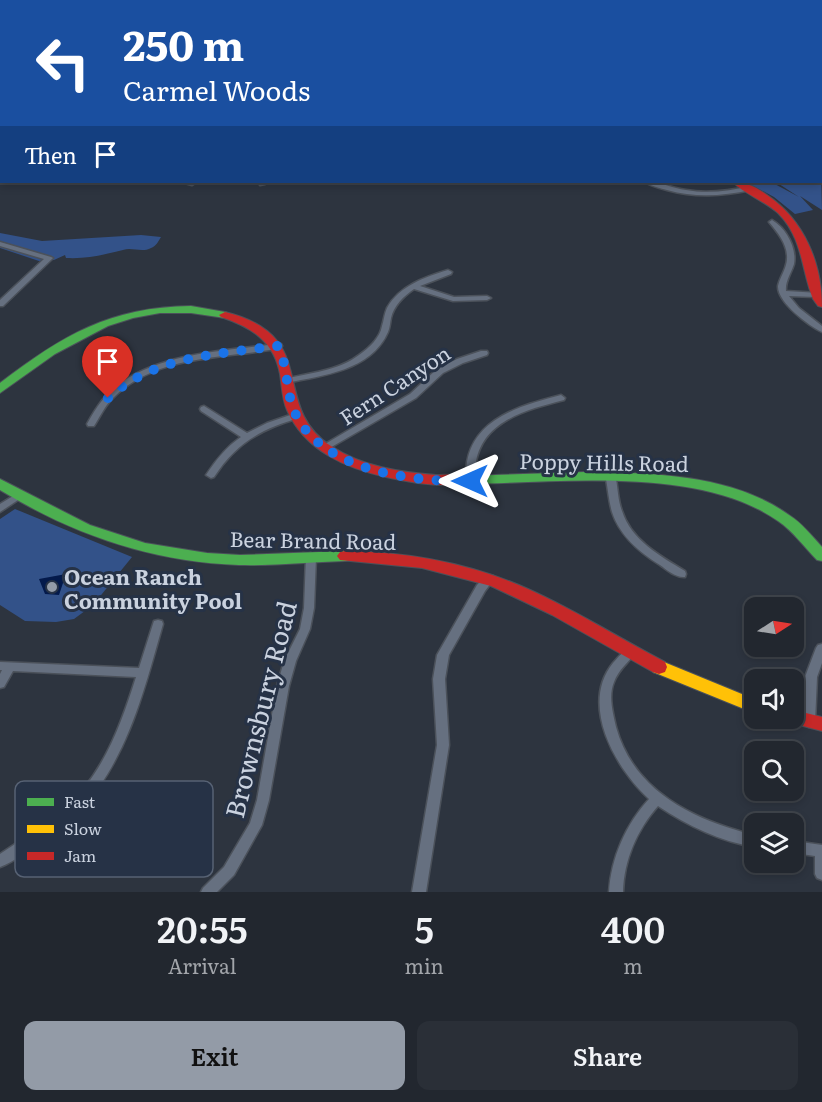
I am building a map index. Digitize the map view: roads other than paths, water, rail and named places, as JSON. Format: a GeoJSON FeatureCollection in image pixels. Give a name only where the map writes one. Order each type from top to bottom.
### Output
{"type":"FeatureCollection","features":[{"type":"Feature","properties":{"kind":"street"},"geometry":{"type":"LineString","coordinates":[[652,183],[701,195],[718,195],[751,188]]}},
{"type":"Feature","properties":{"kind":"street"},"geometry":{"type":"LineString","coordinates":[[739,183],[751,188],[783,210],[798,226],[805,241],[819,299],[783,294]]}},
{"type":"Feature","properties":{"kind":"street"},"geometry":{"type":"LineString","coordinates":[[772,222],[784,235],[790,254],[790,267],[781,287],[783,294],[789,303],[822,330]]}},
{"type":"Feature","properties":{"kind":"street"},"geometry":{"type":"LineString","coordinates":[[0,243],[49,258],[0,304]]}},
{"type":"Feature","properties":{"kind":"street"},"geometry":{"type":"LineString","coordinates":[[287,381],[329,372],[361,358],[381,339],[386,329],[387,316],[395,302],[412,286],[448,272]]}},
{"type":"Feature","properties":{"kind":"street"},"geometry":{"type":"LineString","coordinates":[[412,286],[453,299],[487,298]]}},
{"type":"Feature","properties":{"kind":"street"},"geometry":{"type":"LineString","coordinates":[[0,389],[71,336],[107,321],[150,311],[186,309],[230,317],[252,324],[267,334],[278,346]]}},
{"type":"Feature","properties":{"kind":"street"},"geometry":{"type":"LineString","coordinates":[[91,424],[108,398],[119,388],[145,372],[203,356],[278,346]]}},
{"type":"Feature","properties":{"kind":"street","name":"Poppy Hills Road"},"geometry":{"type":"LineString","coordinates":[[278,346],[284,361],[296,416],[324,447],[363,466],[393,475],[429,480],[680,481],[728,490],[770,509],[789,522],[822,556]]}},
{"type":"Feature","properties":{"kind":"street","name":"Fern Canyon"},"geometry":{"type":"LineString","coordinates":[[324,447],[413,396],[440,372],[460,361],[484,353]]}},
{"type":"Feature","properties":{"kind":"street"},"geometry":{"type":"LineString","coordinates":[[470,481],[470,472],[478,443],[485,431],[514,412],[561,398]]}},
{"type":"Feature","properties":{"kind":"street"},"geometry":{"type":"LineString","coordinates":[[204,409],[246,436]]}},
{"type":"Feature","properties":{"kind":"street"},"geometry":{"type":"LineString","coordinates":[[211,475],[219,460],[246,436],[267,425],[296,416]]}},
{"type":"Feature","properties":{"kind":"street"},"geometry":{"type":"LineString","coordinates":[[611,479],[617,513],[626,529],[643,548],[681,574]]}},
{"type":"Feature","properties":{"kind":"street","name":"Bear Brand Road"},"geometry":{"type":"LineString","coordinates":[[0,484],[57,519],[79,529],[107,540],[147,550],[238,560],[368,556],[392,558],[450,568],[489,579],[566,614],[630,652],[711,691],[744,703]]}},
{"type":"Feature","properties":{"kind":"street"},"geometry":{"type":"LineString","coordinates":[[0,508],[18,496]]}},
{"type":"Feature","properties":{"kind":"street","name":"Brownsbury Road"},"geometry":{"type":"LineString","coordinates":[[208,892],[229,871],[256,825],[263,800],[283,686],[290,661],[305,628],[309,608],[311,557]]}},
{"type":"Feature","properties":{"kind":"street"},"geometry":{"type":"LineString","coordinates":[[419,892],[443,745],[439,679],[443,655],[481,588],[489,579]]}},
{"type":"Feature","properties":{"kind":"street"},"geometry":{"type":"LineString","coordinates":[[96,781],[127,719],[158,624]]}},
{"type":"Feature","properties":{"kind":"street"},"geometry":{"type":"LineString","coordinates":[[815,723],[811,676],[822,648]]}},
{"type":"Feature","properties":{"kind":"street"},"geometry":{"type":"LineString","coordinates":[[630,652],[608,682],[606,702],[613,742],[623,763],[658,798],[682,815],[705,827],[744,839]]}},
{"type":"Feature","properties":{"kind":"street"},"geometry":{"type":"LineString","coordinates":[[0,684],[5,667],[142,673]]}},
{"type":"Feature","properties":{"kind":"street"},"geometry":{"type":"LineString","coordinates":[[616,892],[628,839],[640,817],[658,798]]}},
{"type":"Feature","properties":{"kind":"street"},"geometry":{"type":"LineString","coordinates":[[804,848],[821,851],[822,874]]}},
{"type":"Feature","properties":{"kind":"street"},"geometry":{"type":"LineString","coordinates":[[0,861],[15,850]]}},
{"type":"Feature","properties":{"kind":"place","name":"Ocean Ranch Community Pool"},"geometry":{"type":"Point","coordinates":[52,587]}}]}
